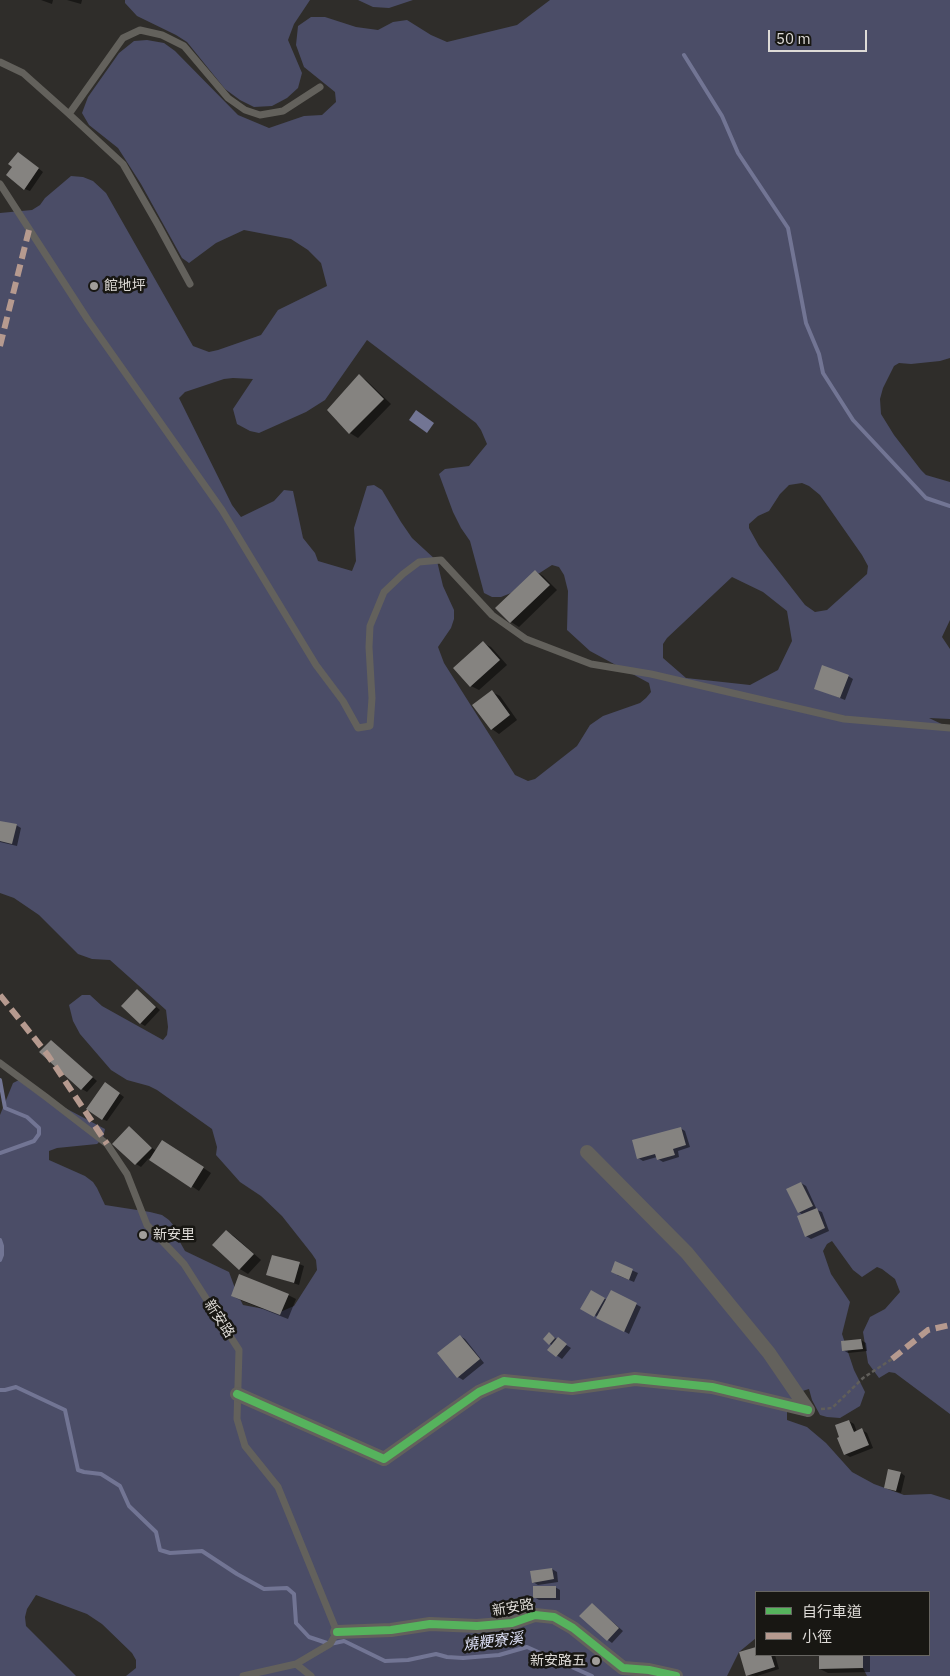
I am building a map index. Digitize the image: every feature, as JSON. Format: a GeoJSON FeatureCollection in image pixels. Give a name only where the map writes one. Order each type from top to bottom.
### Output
{"type":"FeatureCollection","features":[{"type":"Feature","properties":{"kind":"street"},"geometry":{"type":"LineString","coordinates":[[587,1152],[687,1253],[769,1353],[808,1410]]}},
{"type":"Feature","properties":{"kind":"street"},"geometry":{"type":"LineString","coordinates":[[237,1394],[384,1459],[479,1392],[504,1381],[572,1388],[635,1379],[712,1387],[808,1410]]}},
{"type":"Feature","properties":{"kind":"street","name":"新安路"},"geometry":{"type":"LineString","coordinates":[[337,1632],[391,1630],[430,1624],[477,1626],[512,1623],[535,1615],[554,1617],[573,1628],[623,1668],[649,1670],[676,1676]]}},
{"type":"Feature","properties":{"kind":"lane"},"geometry":{"type":"LineString","coordinates":[[69,114],[123,38],[140,30],[162,35],[184,46],[228,98],[245,110],[260,115],[283,111],[320,87]]}},
{"type":"Feature","properties":{"kind":"lane"},"geometry":{"type":"LineString","coordinates":[[0,62],[23,73],[123,164],[190,284]]}},
{"type":"Feature","properties":{"kind":"lane"},"geometry":{"type":"LineString","coordinates":[[0,184],[88,320],[222,510],[316,665],[343,702],[358,728],[370,726],[372,698],[369,647],[370,626],[384,592],[419,562],[441,560],[492,615],[526,639],[591,664],[651,674],[844,719],[950,728]]}},
{"type":"Feature","properties":{"kind":"lane","name":"新安路"},"geometry":{"type":"LineString","coordinates":[[0,1064],[46,1096],[107,1144],[127,1174],[147,1225],[184,1264],[239,1350],[237,1419],[245,1446],[278,1487],[337,1632]]}},
{"type":"Feature","properties":{"kind":"lane"},"geometry":{"type":"LineString","coordinates":[[243,1676],[296,1664],[330,1644],[337,1632]]}},
{"type":"Feature","properties":{"kind":"lane"},"geometry":{"type":"LineString","coordinates":[[296,1664],[311,1676]]}},
{"type":"Feature","properties":{"kind":"path"},"geometry":{"type":"LineString","coordinates":[[808,1410],[832,1408],[863,1378],[892,1359]]}},
{"type":"Feature","properties":{"kind":"shaded area"},"geometry":{"type":"Polygon","coordinates":[[[125,0],[310,0],[294,24],[288,40],[302,73],[298,88],[287,98],[272,106],[254,107],[240,100],[225,89],[187,42],[137,16],[125,3],[125,0]]]}},
{"type":"Feature","properties":{"kind":"shaded area"},"geometry":{"type":"Polygon","coordinates":[[[358,0],[413,0],[389,8],[373,7],[358,0]]]}},
{"type":"Feature","properties":{"kind":"shaded area"},"geometry":{"type":"Polygon","coordinates":[[[550,0],[950,0],[950,358],[911,364],[899,363],[894,366],[883,388],[880,399],[881,414],[894,435],[921,470],[926,475],[950,482],[950,620],[942,637],[950,649],[950,719],[929,718],[950,728],[950,1414],[895,1373],[889,1372],[879,1378],[868,1363],[863,1332],[870,1317],[885,1309],[900,1292],[895,1279],[877,1267],[862,1277],[853,1270],[832,1241],[827,1244],[823,1251],[831,1274],[850,1302],[842,1334],[854,1370],[865,1392],[860,1406],[840,1418],[820,1415],[812,1400],[809,1389],[799,1392],[787,1412],[787,1420],[807,1427],[826,1443],[852,1472],[874,1484],[904,1495],[931,1494],[950,1500],[950,1676],[867,1676],[863,1668],[863,1656],[930,1656],[930,1591],[755,1591],[755,1639],[739,1652],[727,1676],[126,1676],[136,1668],[136,1660],[132,1653],[102,1624],[87,1614],[36,1595],[27,1609],[25,1617],[26,1626],[76,1676],[0,1676],[0,1115],[13,1083],[19,1080],[33,1091],[105,1129],[103,1138],[97,1144],[57,1148],[49,1151],[49,1160],[85,1176],[93,1182],[105,1205],[150,1212],[162,1215],[169,1220],[174,1226],[176,1235],[185,1251],[229,1272],[243,1305],[280,1312],[294,1306],[317,1270],[316,1260],[282,1216],[261,1196],[240,1182],[216,1155],[217,1147],[212,1129],[157,1090],[127,1080],[111,1070],[80,1034],[73,1021],[69,1005],[82,995],[90,995],[102,1006],[163,1040],[167,1035],[168,1027],[166,1010],[110,960],[92,959],[78,954],[39,915],[14,898],[0,893],[0,213],[32,210],[71,176],[83,177],[93,181],[106,193],[193,346],[209,352],[261,335],[278,310],[327,286],[321,263],[308,250],[291,239],[244,230],[216,243],[189,263],[182,258],[141,184],[118,148],[89,125],[82,113],[88,97],[119,53],[134,41],[147,40],[164,43],[175,51],[238,115],[269,128],[304,116],[322,115],[336,102],[335,92],[304,67],[296,45],[298,26],[311,17],[325,17],[356,27],[378,30],[393,22],[407,20],[431,35],[447,42],[517,25],[550,0]],[[367,340],[325,400],[306,412],[259,433],[250,431],[237,424],[233,409],[253,379],[224,379],[185,392],[179,398],[232,505],[241,517],[274,501],[284,490],[293,491],[303,538],[315,553],[318,561],[352,571],[356,561],[354,528],[367,486],[374,485],[382,490],[412,538],[437,561],[443,586],[454,610],[451,628],[438,647],[444,663],[515,775],[528,781],[535,779],[577,746],[590,725],[603,716],[640,703],[646,698],[651,692],[649,683],[590,651],[567,630],[568,591],[564,575],[559,567],[552,565],[511,593],[501,597],[492,597],[484,593],[470,541],[453,512],[439,474],[445,469],[469,466],[487,444],[481,430],[476,423],[367,340]],[[802,483],[789,485],[780,494],[769,511],[758,516],[749,524],[749,528],[759,546],[805,605],[815,612],[827,610],[867,574],[868,566],[820,495],[802,483]],[[732,577],[667,638],[663,644],[663,658],[686,678],[750,685],[778,670],[792,641],[787,611],[763,592],[732,577]]]}},
{"type":"Feature","properties":{"kind":"shaded area"},"geometry":{"type":"Polygon","coordinates":[[[416,410],[434,423],[427,433],[409,420],[416,410]]]}},
{"type":"Feature","properties":{"kind":"building"},"geometry":{"type":"Polygon","coordinates":[[[18,152],[39,168],[24,190],[6,175],[12,167],[8,164],[18,152]]]}},
{"type":"Feature","properties":{"kind":"building"},"geometry":{"type":"Polygon","coordinates":[[[359,374],[384,399],[349,434],[327,410],[359,374]]]}},
{"type":"Feature","properties":{"kind":"building"},"geometry":{"type":"Polygon","coordinates":[[[535,570],[550,585],[510,623],[495,608],[535,570]]]}},
{"type":"Feature","properties":{"kind":"building"},"geometry":{"type":"Polygon","coordinates":[[[483,641],[500,660],[470,687],[453,668],[483,641]]]}},
{"type":"Feature","properties":{"kind":"building"},"geometry":{"type":"Polygon","coordinates":[[[822,665],[849,675],[840,698],[814,689],[822,665]]]}},
{"type":"Feature","properties":{"kind":"building"},"geometry":{"type":"Polygon","coordinates":[[[492,690],[510,715],[491,730],[472,705],[492,690]]]}},
{"type":"Feature","properties":{"kind":"building"},"geometry":{"type":"Polygon","coordinates":[[[0,821],[17,824],[12,844],[0,841],[0,821]]]}},
{"type":"Feature","properties":{"kind":"building"},"geometry":{"type":"Polygon","coordinates":[[[137,989],[156,1007],[140,1024],[121,1006],[137,989]]]}},
{"type":"Feature","properties":{"kind":"building"},"geometry":{"type":"Polygon","coordinates":[[[51,1040],[93,1077],[81,1090],[39,1052],[51,1040]]]}},
{"type":"Feature","properties":{"kind":"building"},"geometry":{"type":"Polygon","coordinates":[[[105,1082],[120,1093],[102,1120],[86,1109],[105,1082]]]}},
{"type":"Feature","properties":{"kind":"building"},"geometry":{"type":"Polygon","coordinates":[[[129,1126],[152,1148],[135,1165],[112,1144],[129,1126]]]}},
{"type":"Feature","properties":{"kind":"building"},"geometry":{"type":"Polygon","coordinates":[[[681,1127],[686,1145],[673,1149],[675,1155],[657,1160],[655,1154],[637,1159],[632,1140],[681,1127]]]}},
{"type":"Feature","properties":{"kind":"building"},"geometry":{"type":"Polygon","coordinates":[[[162,1140],[204,1167],[191,1188],[149,1160],[162,1140]]]}},
{"type":"Feature","properties":{"kind":"building"},"geometry":{"type":"Polygon","coordinates":[[[801,1182],[813,1206],[798,1213],[786,1189],[801,1182]]]}},
{"type":"Feature","properties":{"kind":"building"},"geometry":{"type":"Polygon","coordinates":[[[817,1208],[825,1228],[805,1237],[797,1216],[817,1208]]]}},
{"type":"Feature","properties":{"kind":"building"},"geometry":{"type":"Polygon","coordinates":[[[226,1230],[254,1254],[239,1270],[212,1245],[226,1230]]]}},
{"type":"Feature","properties":{"kind":"building"},"geometry":{"type":"Polygon","coordinates":[[[272,1255],[300,1262],[294,1283],[266,1275],[272,1255]]]}},
{"type":"Feature","properties":{"kind":"building"},"geometry":{"type":"Polygon","coordinates":[[[615,1261],[633,1269],[629,1280],[611,1272],[615,1261]]]}},
{"type":"Feature","properties":{"kind":"building"},"geometry":{"type":"Polygon","coordinates":[[[239,1274],[289,1294],[280,1315],[231,1296],[239,1274]]]}},
{"type":"Feature","properties":{"kind":"building"},"geometry":{"type":"Polygon","coordinates":[[[591,1290],[605,1298],[594,1317],[580,1309],[591,1290]]]}},
{"type":"Feature","properties":{"kind":"building"},"geometry":{"type":"Polygon","coordinates":[[[611,1290],[637,1303],[624,1332],[596,1318],[611,1290]]]}},
{"type":"Feature","properties":{"kind":"building"},"geometry":{"type":"Polygon","coordinates":[[[549,1332],[555,1338],[549,1345],[543,1339],[549,1332]]]}},
{"type":"Feature","properties":{"kind":"building"},"geometry":{"type":"Polygon","coordinates":[[[460,1335],[480,1359],[457,1378],[437,1353],[460,1335]]]}},
{"type":"Feature","properties":{"kind":"building"},"geometry":{"type":"Polygon","coordinates":[[[558,1337],[567,1344],[556,1357],[547,1350],[558,1337]]]}},
{"type":"Feature","properties":{"kind":"building"},"geometry":{"type":"Polygon","coordinates":[[[861,1339],[863,1349],[842,1351],[841,1341],[861,1339]]]}},
{"type":"Feature","properties":{"kind":"building"},"geometry":{"type":"Polygon","coordinates":[[[849,1420],[854,1432],[862,1428],[869,1445],[844,1455],[837,1438],[839,1437],[835,1425],[849,1420]]]}},
{"type":"Feature","properties":{"kind":"building"},"geometry":{"type":"Polygon","coordinates":[[[888,1469],[901,1472],[896,1491],[884,1488],[888,1469]]]}},
{"type":"Feature","properties":{"kind":"building"},"geometry":{"type":"Polygon","coordinates":[[[552,1568],[554,1579],[532,1583],[530,1571],[552,1568]]]}},
{"type":"Feature","properties":{"kind":"building"},"geometry":{"type":"Polygon","coordinates":[[[533,1586],[556,1586],[556,1598],[533,1598],[533,1586]]]}},
{"type":"Feature","properties":{"kind":"building"},"geometry":{"type":"Polygon","coordinates":[[[592,1603],[619,1628],[607,1641],[579,1616],[592,1603]]]}},
{"type":"Feature","properties":{"kind":"building"},"geometry":{"type":"Polygon","coordinates":[[[755,1647],[755,1656],[771,1656],[775,1667],[746,1676],[739,1652],[755,1647]]]}},
{"type":"Feature","properties":{"kind":"building"},"geometry":{"type":"Polygon","coordinates":[[[819,1656],[863,1656],[863,1668],[819,1669],[819,1656]]]}},
{"type":"Feature","properties":{"kind":"waterway"},"geometry":{"type":"LineString","coordinates":[[684,55],[722,116],[738,153],[788,228],[806,323],[819,354],[823,373],[853,420],[926,498],[950,506]]}},
{"type":"Feature","properties":{"kind":"waterway","name":"燒粳寮溪"},"geometry":{"type":"LineString","coordinates":[[0,1080],[5,1108],[27,1117],[39,1128],[39,1134],[34,1141],[0,1153]]}},
{"type":"Feature","properties":{"kind":"waterway","name":"燒粳寮溪"},"geometry":{"type":"LineString","coordinates":[[0,1240],[2,1246],[0,1260]]}},
{"type":"Feature","properties":{"kind":"waterway","name":"燒粳寮溪"},"geometry":{"type":"LineString","coordinates":[[0,1390],[16,1387],[65,1410],[78,1470],[101,1474],[120,1486],[129,1506],[156,1532],[160,1550],[170,1553],[202,1551],[264,1589],[287,1588],[294,1594],[296,1623],[309,1637],[330,1644],[344,1641],[385,1661],[408,1660],[436,1654],[463,1658],[499,1655],[527,1647],[592,1676]]}},
{"type":"Feature","properties":{"kind":"marked path"},"geometry":{"type":"LineString","coordinates":[[0,346],[29,230]]}},
{"type":"Feature","properties":{"kind":"marked path"},"geometry":{"type":"LineString","coordinates":[[0,995],[47,1054],[107,1144]]}},
{"type":"Feature","properties":{"kind":"marked path"},"geometry":{"type":"LineString","coordinates":[[892,1359],[928,1330],[950,1325]]}},
{"type":"Feature","properties":{"kind":"cycle path"},"geometry":{"type":"LineString","coordinates":[[237,1394],[384,1459],[479,1392],[504,1381],[572,1388],[635,1379],[712,1387],[808,1410]]}},
{"type":"Feature","properties":{"kind":"cycle path"},"geometry":{"type":"LineString","coordinates":[[337,1632],[391,1630],[430,1624],[477,1626],[512,1623],[535,1615],[554,1617],[573,1628],[623,1668],[649,1670],[676,1676]]}},
{"type":"Feature","properties":{"kind":"place","name":"館地坪"},"geometry":{"type":"Point","coordinates":[94,286]}},
{"type":"Feature","properties":{"kind":"place","name":"新安里"},"geometry":{"type":"Point","coordinates":[143,1235]}},
{"type":"Feature","properties":{"kind":"place","name":"新安路五"},"geometry":{"type":"Point","coordinates":[596,1661]}}]}
